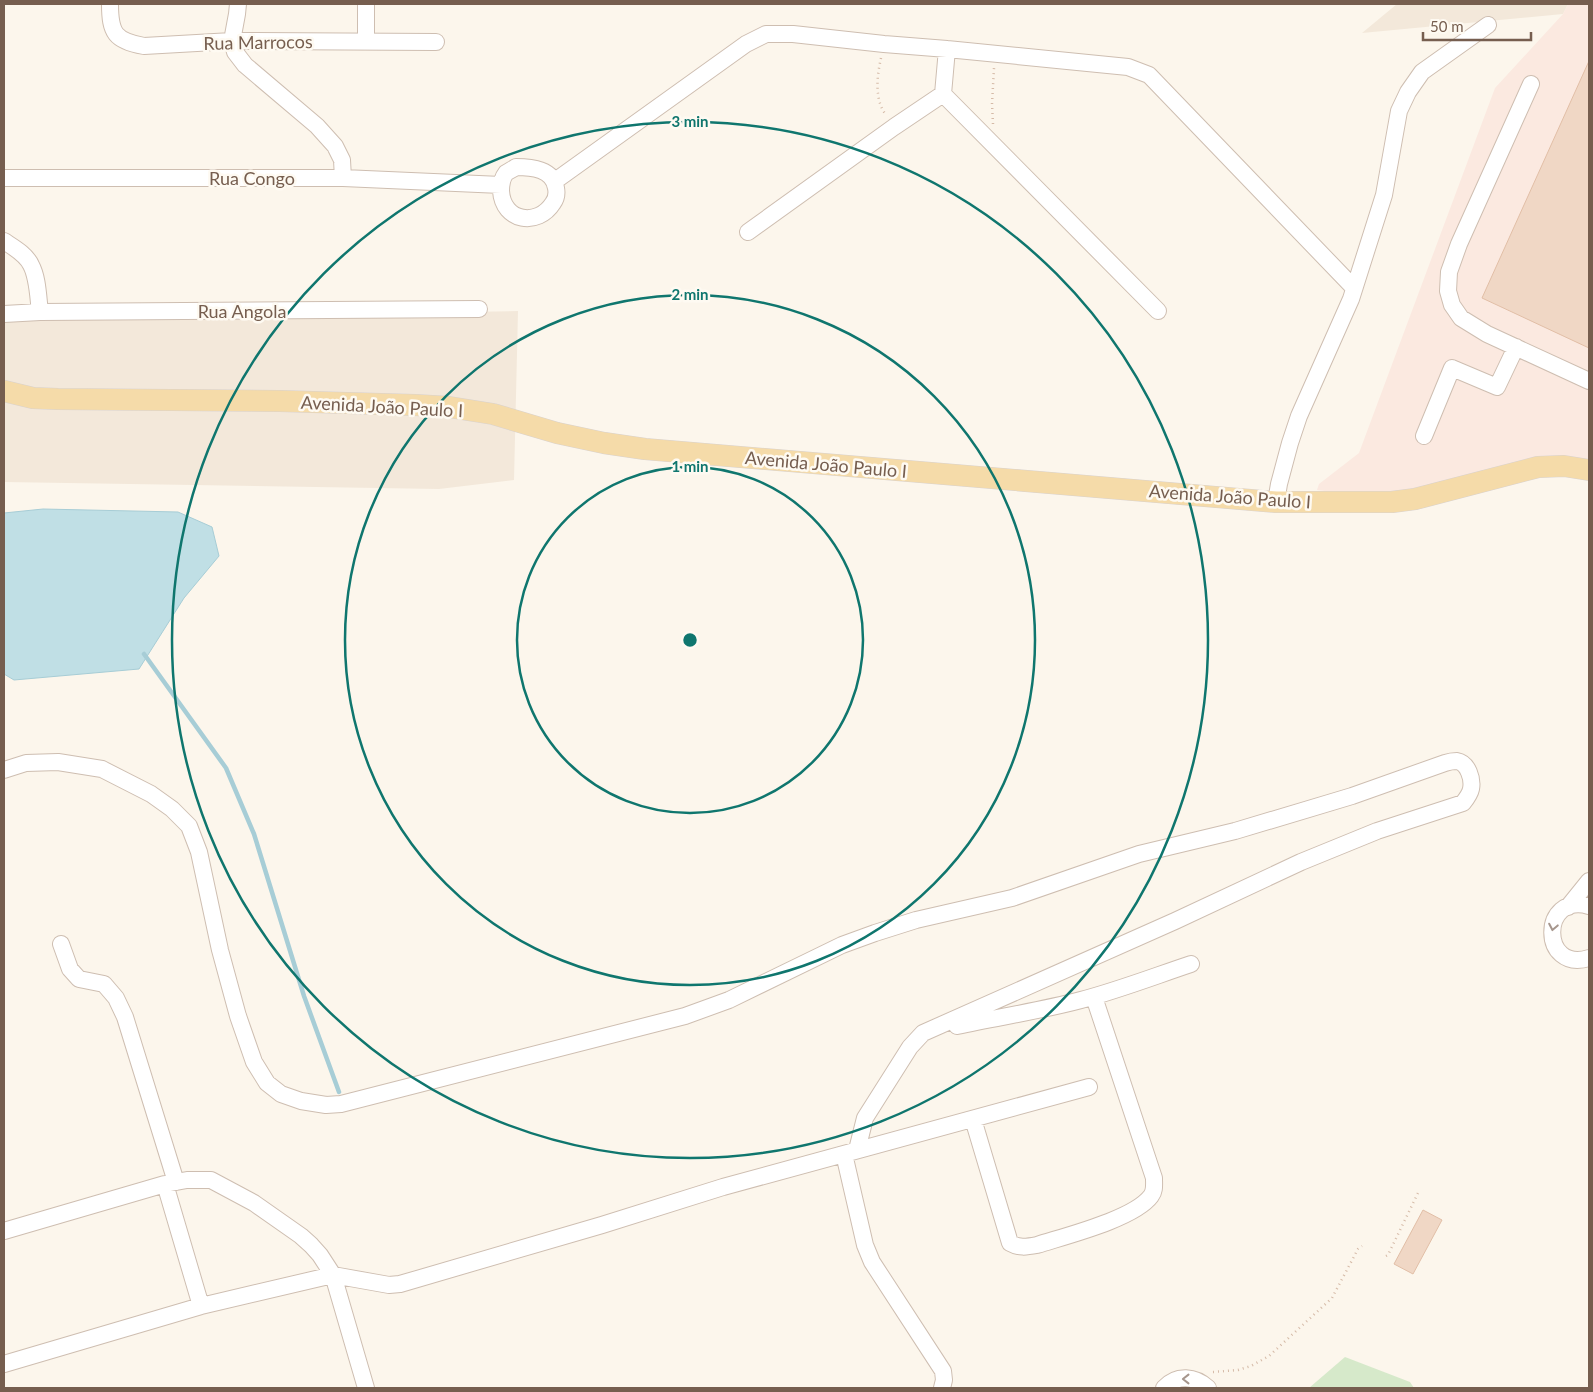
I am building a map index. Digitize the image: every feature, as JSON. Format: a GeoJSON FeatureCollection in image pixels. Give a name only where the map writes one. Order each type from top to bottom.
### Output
{"type":"FeatureCollection","features":[{"type":"Feature","properties":{"kind":"main road","name":"Avenida João Paulo I"},"geometry":{"type":"LineString","coordinates":[[4,391],[33,398],[279,401],[449,407],[493,414],[557,433],[645,449],[1276,502],[1392,502],[1415,499],[1538,467],[1564,466],[1589,470]]}},
{"type":"Feature","properties":{"kind":"street","name":"Rua Marrocos"},"geometry":{"type":"LineString","coordinates":[[110,4],[110,14],[115,34],[120,40],[129,44],[144,46],[232,42],[436,42]]}},
{"type":"Feature","properties":{"kind":"street"},"geometry":{"type":"LineString","coordinates":[[238,4],[238,14],[232,42],[235,52],[245,65],[317,126],[335,146],[342,160],[343,178]]}},
{"type":"Feature","properties":{"kind":"street"},"geometry":{"type":"LineString","coordinates":[[366,4],[366,41]]}},
{"type":"Feature","properties":{"kind":"street"},"geometry":{"type":"LineString","coordinates":[[1276,502],[1287,451],[1299,416],[1354,288],[1384,195],[1399,111],[1408,92],[1422,72],[1488,25]]}},
{"type":"Feature","properties":{"kind":"street"},"geometry":{"type":"LineString","coordinates":[[554,181],[746,44],[766,34],[793,34],[1128,67],[1149,75],[1354,288]]}},
{"type":"Feature","properties":{"kind":"street"},"geometry":{"type":"LineString","coordinates":[[748,232],[942,94],[947,49]]}},
{"type":"Feature","properties":{"kind":"street"},"geometry":{"type":"LineString","coordinates":[[1531,84],[1459,244],[1448,272],[1448,291],[1452,305],[1461,318],[1487,334],[1589,381]]}},
{"type":"Feature","properties":{"kind":"street"},"geometry":{"type":"LineString","coordinates":[[942,94],[1158,311]]}},
{"type":"Feature","properties":{"kind":"street"},"geometry":{"type":"LineString","coordinates":[[516,167],[530,167],[547,173],[554,181],[557,191],[554,202],[545,212],[532,218],[519,218],[508,212],[502,199],[501,185],[506,174],[516,167]]}},
{"type":"Feature","properties":{"kind":"street","name":"Rua Congo"},"geometry":{"type":"LineString","coordinates":[[4,178],[343,178],[501,185]]}},
{"type":"Feature","properties":{"kind":"street"},"geometry":{"type":"LineString","coordinates":[[4,241],[24,256],[31,264],[40,312]]}},
{"type":"Feature","properties":{"kind":"street","name":"Rua Angola"},"geometry":{"type":"LineString","coordinates":[[4,314],[40,312],[480,309]]}},
{"type":"Feature","properties":{"kind":"street"},"geometry":{"type":"LineString","coordinates":[[1424,436],[1452,368],[1497,387],[1516,347]]}},
{"type":"Feature","properties":{"kind":"street"},"geometry":{"type":"LineString","coordinates":[[4,770],[26,763],[58,762],[102,770],[151,794],[172,809],[189,826],[200,852],[220,950],[238,1016],[254,1062],[267,1083],[281,1094],[300,1101],[326,1105],[341,1104],[685,1016],[728,1000],[842,946],[874,933],[916,920],[1012,898],[1140,854],[1235,830],[1352,796],[1444,763],[1458,761],[1465,765],[1469,774],[1471,788],[1469,796],[1463,803],[1377,831],[1301,862],[1175,922],[923,1033],[910,1047],[865,1118],[850,1152],[865,1245],[872,1262],[943,1371],[944,1380],[942,1388]]}},
{"type":"Feature","properties":{"kind":"street"},"geometry":{"type":"LineString","coordinates":[[1589,881],[1568,907],[1556,917],[1552,924],[1552,940],[1567,958],[1583,960],[1589,958]]}},
{"type":"Feature","properties":{"kind":"street"},"geometry":{"type":"LineString","coordinates":[[1568,907],[1576,905],[1589,906]]}},
{"type":"Feature","properties":{"kind":"street"},"geometry":{"type":"LineString","coordinates":[[60,944],[70,969],[79,979],[104,984],[116,998],[125,1017],[171,1183],[202,1306]]}},
{"type":"Feature","properties":{"kind":"street"},"geometry":{"type":"LineString","coordinates":[[923,1033],[997,1017],[1029,1013],[1094,996],[1191,964]]}},
{"type":"Feature","properties":{"kind":"street"},"geometry":{"type":"LineString","coordinates":[[973,1119],[1010,1243],[1016,1247],[1037,1245],[1127,1215],[1151,1197],[1155,1189],[1154,1178],[1094,996]]}},
{"type":"Feature","properties":{"kind":"street"},"geometry":{"type":"LineString","coordinates":[[4,1364],[202,1306],[333,1275],[389,1285],[400,1284],[602,1225],[723,1187],[1089,1086]]}},
{"type":"Feature","properties":{"kind":"street"},"geometry":{"type":"LineString","coordinates":[[4,1231],[171,1183],[187,1180],[211,1180],[254,1203],[301,1236],[320,1255],[333,1275],[366,1388]]}},
{"type":"Feature","properties":{"kind":"street"},"geometry":{"type":"LineString","coordinates":[[1164,1388],[1172,1381],[1180,1378],[1209,1380]]}},
{"type":"Feature","properties":{"kind":"path"},"geometry":{"type":"LineString","coordinates":[[884,44],[876,77],[881,109],[894,127]]}},
{"type":"Feature","properties":{"kind":"path"},"geometry":{"type":"LineString","coordinates":[[988,140],[994,123],[992,104],[995,54]]}},
{"type":"Feature","properties":{"kind":"path"},"geometry":{"type":"LineString","coordinates":[[1386,1256],[1419,1191]]}},
{"type":"Feature","properties":{"kind":"path"},"geometry":{"type":"LineString","coordinates":[[1209,1380],[1251,1366],[1269,1356],[1332,1298],[1358,1248],[1362,1246]]}},
{"type":"Feature","properties":{"kind":"shaded area"},"geometry":{"type":"Polygon","coordinates":[[[1397,4],[1568,4],[1563,14],[1362,33],[1397,4]]]}},
{"type":"Feature","properties":{"kind":"shaded area"},"geometry":{"type":"Polygon","coordinates":[[[1568,4],[1589,4],[1589,460],[1414,492],[1363,496],[1317,490],[1319,484],[1359,453],[1495,88],[1563,14],[1568,4]]]}},
{"type":"Feature","properties":{"kind":"shaded area"},"geometry":{"type":"Polygon","coordinates":[[[518,311],[514,480],[439,489],[4,482],[4,320],[518,311]]]}},
{"type":"Feature","properties":{"kind":"green space"},"geometry":{"type":"Polygon","coordinates":[[[1345,1357],[1410,1382],[1414,1388],[1309,1388],[1345,1357]]]}},
{"type":"Feature","properties":{"kind":"water"},"geometry":{"type":"Polygon","coordinates":[[[43,509],[178,512],[212,527],[219,556],[184,598],[139,669],[14,680],[4,674],[4,513],[43,509]]]}},
{"type":"Feature","properties":{"kind":"building"},"geometry":{"type":"Polygon","coordinates":[[[1589,61],[1589,348],[1482,298],[1589,61]]]}},
{"type":"Feature","properties":{"kind":"building"},"geometry":{"type":"Polygon","coordinates":[[[1423,1210],[1442,1220],[1413,1274],[1394,1264],[1423,1210]]]}},
{"type":"Feature","properties":{"kind":"waterway"},"geometry":{"type":"LineString","coordinates":[[144,654],[226,768],[254,834],[304,996],[339,1092]]}}]}
